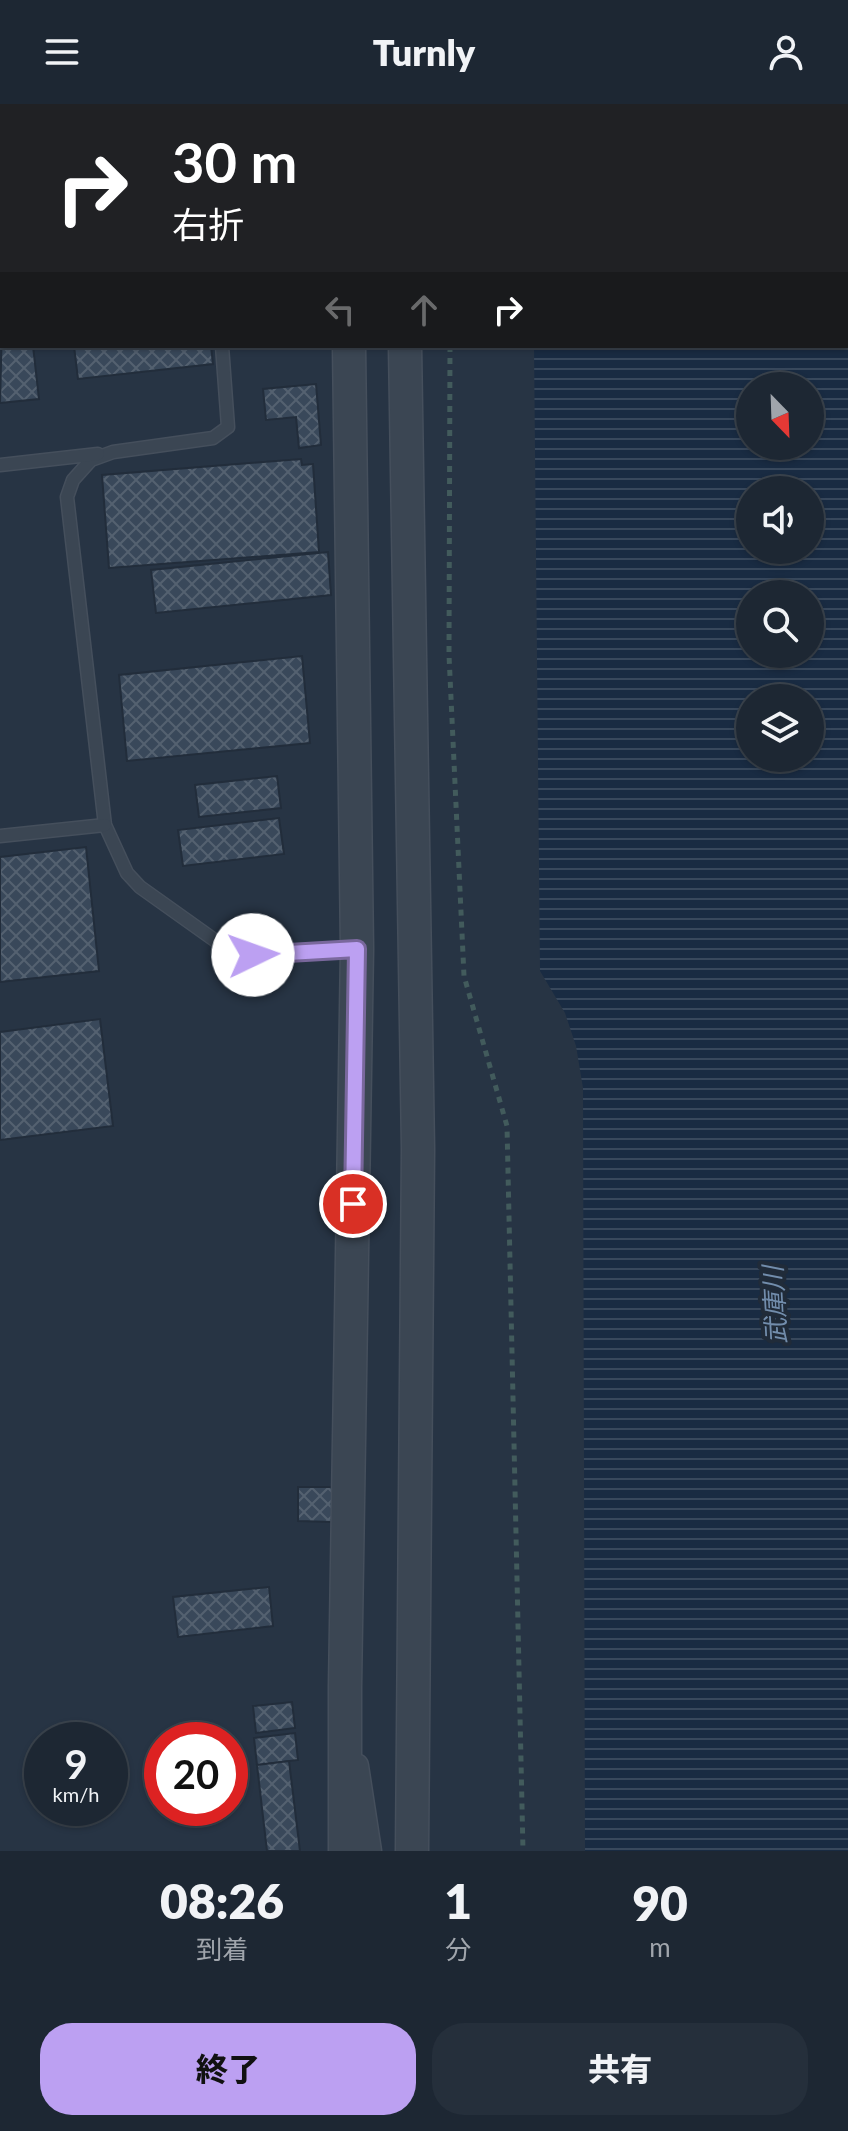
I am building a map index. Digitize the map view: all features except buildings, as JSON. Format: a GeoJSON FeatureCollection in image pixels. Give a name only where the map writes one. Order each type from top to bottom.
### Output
{"type":"FeatureCollection","features":[{"type":"Feature","properties":{"kind":"street"},"geometry":{"type":"LineString","coordinates":[[345,1851],[357,949],[349,348]]}},
{"type":"Feature","properties":{"kind":"street"},"geometry":{"type":"LineString","coordinates":[[405,348],[418,1149],[412,1851]]}},
{"type":"Feature","properties":{"kind":"street"},"geometry":{"type":"LineString","coordinates":[[345,1687],[369,1851]]}},
{"type":"Feature","properties":{"kind":"lane"},"geometry":{"type":"LineString","coordinates":[[0,465],[213,438],[228,427],[222,348]]}},
{"type":"Feature","properties":{"kind":"lane"},"geometry":{"type":"LineString","coordinates":[[113,452],[91,460],[73,480],[67,497],[105,825],[127,873],[140,887],[220,944],[253,955],[357,949]]}},
{"type":"Feature","properties":{"kind":"lane"},"geometry":{"type":"LineString","coordinates":[[0,836],[105,825]]}},
{"type":"Feature","properties":{"kind":"path"},"geometry":{"type":"LineString","coordinates":[[450,348],[449,655],[464,976],[507,1126],[523,1851]]}},
{"type":"Feature","properties":{"kind":"water","name":"武庫川"},"geometry":{"type":"Polygon","coordinates":[[[534,348],[848,348],[848,1851],[585,1851],[583,1088],[576,1046],[565,1013],[540,971],[534,348]]]}},
{"type":"Feature","properties":{"kind":"route"},"geometry":{"type":"LineString","coordinates":[[253,955],[357,949],[353,1204]]}}]}
